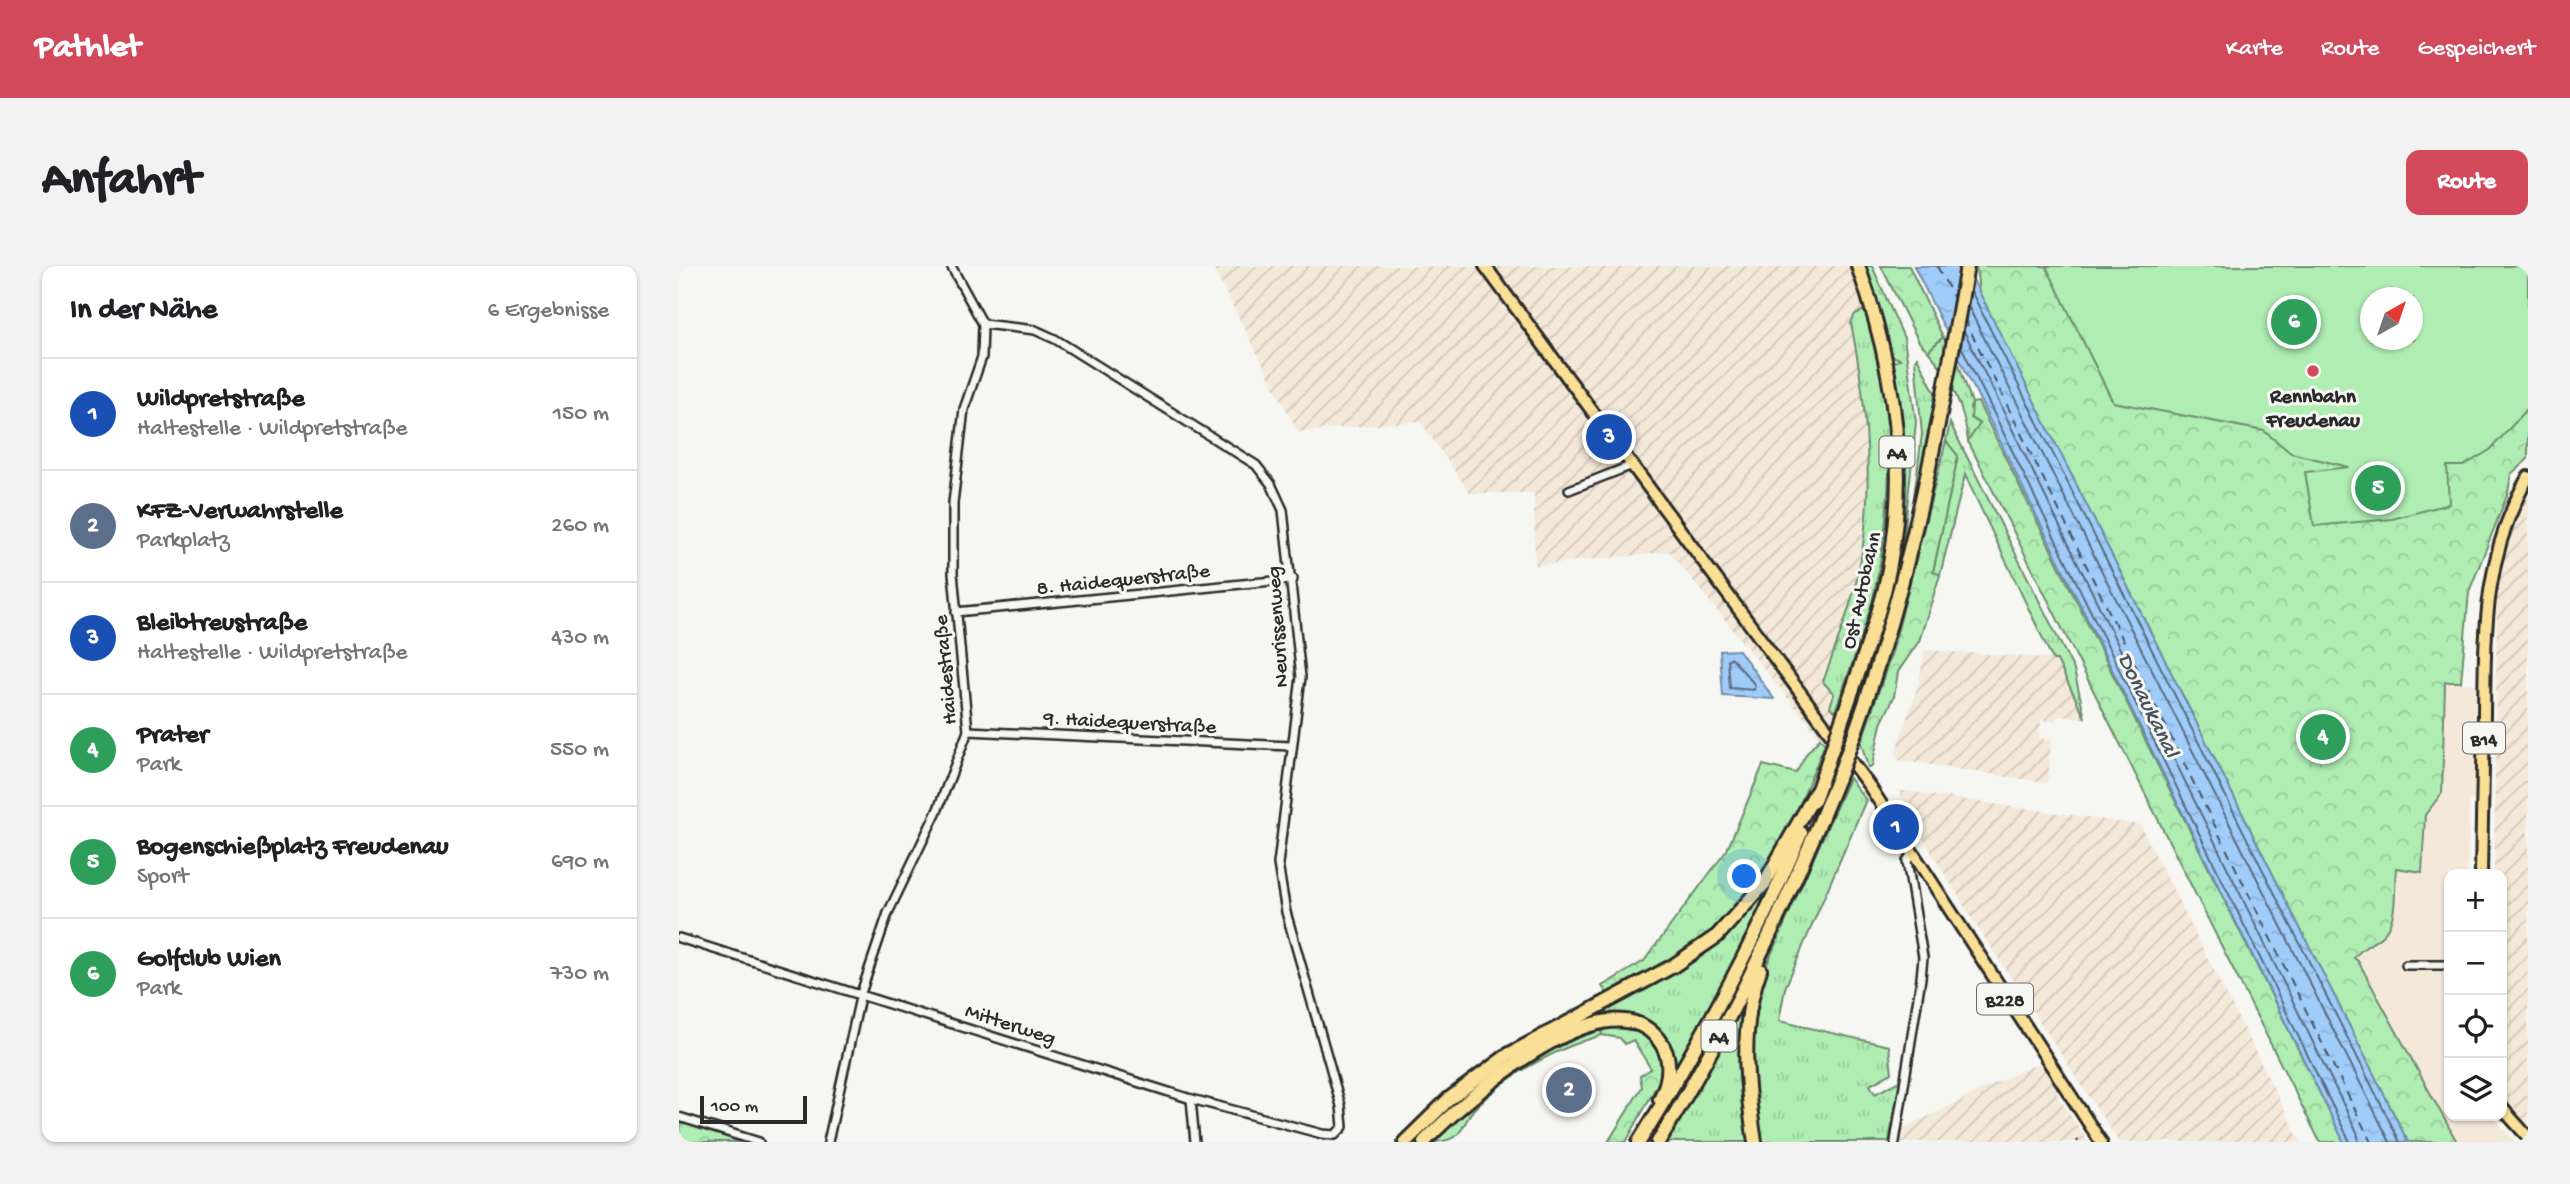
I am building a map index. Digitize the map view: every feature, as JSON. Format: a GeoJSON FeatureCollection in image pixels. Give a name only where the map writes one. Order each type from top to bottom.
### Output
{"type":"FeatureCollection","features":[{"type":"Feature","properties":{"kind":"highway","name":"Ost Autobahn"},"geometry":{"type":"LineString","coordinates":[[1815,792],[1827,764],[1884,592],[1898,492],[1894,401],[1884,350],[1858,266]]}},
{"type":"Feature","properties":{"kind":"highway","name":"Ost Autobahn"},"geometry":{"type":"LineString","coordinates":[[1775,927],[1856,730],[1898,597],[1936,439],[1967,266]]}},
{"type":"Feature","properties":{"kind":"highway","name":"A4"},"geometry":{"type":"LineString","coordinates":[[1639,1142],[1691,1058],[1739,968],[1791,857],[1815,792]]}},
{"type":"Feature","properties":{"kind":"highway"},"geometry":{"type":"LineString","coordinates":[[1405,1142],[1449,1100],[1508,1055],[1673,966],[1717,936],[1764,884],[1815,792]]}},
{"type":"Feature","properties":{"kind":"highway","name":"A4"},"geometry":{"type":"LineString","coordinates":[[1658,1142],[1716,1042],[1775,927]]}},
{"type":"Feature","properties":{"kind":"highway"},"geometry":{"type":"LineString","coordinates":[[1755,1142],[1746,1079],[1745,1045],[1757,978],[1775,927]]}},
{"type":"Feature","properties":{"kind":"highway"},"geometry":{"type":"LineString","coordinates":[[1424,1142],[1458,1109],[1516,1065],[1566,1035],[1609,1020],[1639,1024],[1656,1035],[1664,1047],[1668,1074],[1655,1116]]}},
{"type":"Feature","properties":{"kind":"main road"},"geometry":{"type":"LineString","coordinates":[[1485,266],[1870,788],[1913,852]]}},
{"type":"Feature","properties":{"kind":"main road","name":"B14"},"geometry":{"type":"LineString","coordinates":[[2481,869],[2485,632],[2490,579],[2505,523],[2528,477]]}},
{"type":"Feature","properties":{"kind":"main road","name":"B228"},"geometry":{"type":"LineString","coordinates":[[1913,852],[2005,999],[2101,1142]]}},
{"type":"Feature","properties":{"kind":"main road"},"geometry":{"type":"LineString","coordinates":[[2507,1113],[2528,1136]]}},
{"type":"Feature","properties":{"kind":"street"},"geometry":{"type":"LineString","coordinates":[[951,266],[983,324]]}},
{"type":"Feature","properties":{"kind":"street","name":"Neurissenweg"},"geometry":{"type":"LineString","coordinates":[[983,324],[1035,330],[1055,339],[1256,465],[1271,484],[1283,510],[1293,579],[1301,677],[1278,864],[1286,912],[1341,1106],[1343,1127],[1335,1135]]}},
{"type":"Feature","properties":{"kind":"street","name":"Haidestraße"},"geometry":{"type":"LineString","coordinates":[[828,1142],[861,993],[888,913],[938,809],[968,732],[952,543],[958,446],[964,409],[982,358],[983,324]]}},
{"type":"Feature","properties":{"kind":"street"},"geometry":{"type":"LineString","coordinates":[[1569,490],[1630,466]]}},
{"type":"Feature","properties":{"kind":"street","name":"8. Haidequerstraße"},"geometry":{"type":"LineString","coordinates":[[956,612],[1293,579]]}},
{"type":"Feature","properties":{"kind":"street","name":"9. Haidequerstraße"},"geometry":{"type":"LineString","coordinates":[[968,732],[1291,746]]}},
{"type":"Feature","properties":{"kind":"street"},"geometry":{"type":"LineString","coordinates":[[1895,1142],[1923,957],[1907,861],[1913,852]]}},
{"type":"Feature","properties":{"kind":"street","name":"Mitterweg"},"geometry":{"type":"LineString","coordinates":[[679,938],[861,993],[1191,1099],[1322,1134],[1335,1135]]}},
{"type":"Feature","properties":{"kind":"street"},"geometry":{"type":"LineString","coordinates":[[2406,965],[2444,965]]}},
{"type":"Feature","properties":{"kind":"street"},"geometry":{"type":"LineString","coordinates":[[1191,1099],[1195,1142]]}},
{"type":"Feature","properties":{"kind":"street"},"geometry":{"type":"LineString","coordinates":[[679,1117],[759,1142]]}},
{"type":"Feature","properties":{"kind":"shaded area"},"geometry":{"type":"Polygon","coordinates":[[[1212,266],[1850,266],[1865,310],[1857,313],[1851,323],[1862,378],[1868,480],[1859,569],[1823,682],[1834,694],[1830,706],[1835,711],[1825,744],[1670,552],[1535,565],[1534,493],[1470,493],[1420,421],[1298,432],[1212,266]]]}},
{"type":"Feature","properties":{"kind":"shaded area"},"geometry":{"type":"Polygon","coordinates":[[[2528,493],[2528,1124],[2507,1102],[2507,869],[2494,869],[2497,590],[2509,536],[2528,493]]]}},
{"type":"Feature","properties":{"kind":"shaded area"},"geometry":{"type":"Polygon","coordinates":[[[1925,650],[2057,659],[2085,718],[2057,716],[2056,722],[2041,720],[2039,738],[2051,740],[2048,783],[1898,760],[1895,754],[1919,682],[1925,650]]]}},
{"type":"Feature","properties":{"kind":"shaded area"},"geometry":{"type":"Polygon","coordinates":[[[2445,681],[2475,684],[2475,801],[2469,800],[2467,869],[2444,869],[2444,1118],[2359,961],[2354,958],[2362,947],[2386,932],[2392,923],[2396,868],[2422,872],[2425,814],[2442,793],[2445,681]]]}},
{"type":"Feature","properties":{"kind":"shaded area"},"geometry":{"type":"Polygon","coordinates":[[[1897,790],[2140,825],[2301,1142],[2119,1142],[1973,920],[1921,835],[1925,831],[1897,790]]]}},
{"type":"Feature","properties":{"kind":"shaded area"},"geometry":{"type":"Polygon","coordinates":[[[2036,1064],[2042,1064],[2053,1081],[2059,1098],[2088,1142],[1898,1142],[1900,1130],[2036,1064]]]}},
{"type":"Feature","properties":{"kind":"shaded area"},"geometry":{"type":"Polygon","coordinates":[[[2446,1121],[2497,1121],[2515,1142],[2457,1142],[2446,1121]]]}},
{"type":"Feature","properties":{"kind":"green space"},"geometry":{"type":"Polygon","coordinates":[[[1864,266],[1872,266],[1904,338],[1916,422],[1902,556],[1878,642],[1858,695],[1879,631],[1903,452],[1893,363],[1900,359],[1891,356],[1864,266]]]}},
{"type":"Feature","properties":{"kind":"green space"},"geometry":{"type":"Polygon","coordinates":[[[1881,266],[1909,266],[1943,337],[1928,351],[1919,342],[1881,266]]]}},
{"type":"Feature","properties":{"kind":"green space"},"geometry":{"type":"Polygon","coordinates":[[[1976,266],[2076,266],[2360,345],[2360,350],[2377,350],[2528,392],[2528,459],[2511,474],[2508,493],[2469,592],[2461,682],[2445,682],[2442,793],[2425,815],[2422,872],[2396,868],[2392,920],[2384,934],[2354,958],[2457,1142],[2408,1142],[1979,292],[1976,266]]]}},
{"type":"Feature","properties":{"kind":"green space","name":"Rennbahn Freudenau"},"geometry":{"type":"Polygon","coordinates":[[[2046,266],[2528,266],[2528,408],[2490,450],[2463,466],[2447,466],[2449,504],[2392,519],[2314,526],[2305,472],[2349,467],[2291,453],[2264,431],[2113,402],[2046,266]]]}},
{"type":"Feature","properties":{"kind":"green space"},"geometry":{"type":"Polygon","coordinates":[[[1865,310],[1883,378],[1887,414],[1889,450],[1886,523],[1870,609],[1835,711],[1830,707],[1834,694],[1823,682],[1856,584],[1867,507],[1865,415],[1851,323],[1855,314],[1865,310]]]}},
{"type":"Feature","properties":{"kind":"green space"},"geometry":{"type":"Polygon","coordinates":[[[1943,337],[1959,365],[1972,403],[1970,408],[1981,423],[1968,441],[1955,393],[1928,351],[1943,337]]]}},
{"type":"Feature","properties":{"kind":"green space"},"geometry":{"type":"Polygon","coordinates":[[[1917,357],[1936,395],[1911,521],[1922,434],[1915,360],[1917,357]]]}},
{"type":"Feature","properties":{"kind":"green space"},"geometry":{"type":"Polygon","coordinates":[[[1978,402],[2344,1142],[2320,1142],[1968,441],[1980,424],[1971,418],[1972,403],[1978,402]]]}},
{"type":"Feature","properties":{"kind":"green space"},"geometry":{"type":"Polygon","coordinates":[[[1950,423],[2074,670],[2085,718],[2057,660],[2053,660],[1965,475],[1940,575],[1933,572],[1958,456],[1946,441],[1950,423]]]}},
{"type":"Feature","properties":{"kind":"green space"},"geometry":{"type":"Polygon","coordinates":[[[1946,441],[1958,456],[1933,571],[1940,575],[1919,641],[1898,672],[1894,697],[1881,724],[1872,766],[1868,767],[1861,743],[1893,649],[1946,441]]]}},
{"type":"Feature","properties":{"kind":"green space"},"geometry":{"type":"Polygon","coordinates":[[[1820,738],[1825,744],[1796,814],[1764,877],[1710,935],[1677,959],[1608,995],[1602,986],[1644,961],[1727,850],[1763,765],[1796,773],[1807,753],[1820,738]]]}},
{"type":"Feature","properties":{"kind":"green space"},"geometry":{"type":"Polygon","coordinates":[[[1849,778],[1866,800],[1785,988],[1779,1021],[1889,1046],[1892,1073],[1870,1085],[1875,1094],[1900,1081],[1889,1142],[1758,1142],[1749,1082],[1750,1020],[1763,973],[1849,778]]]}},
{"type":"Feature","properties":{"kind":"green space"},"geometry":{"type":"Polygon","coordinates":[[[1773,880],[1729,974],[1675,1071],[1669,1051],[1631,1018],[1555,1038],[1420,1142],[1411,1142],[1458,1097],[1503,1064],[1723,935],[1773,880]]]}},
{"type":"Feature","properties":{"kind":"green space"},"geometry":{"type":"Polygon","coordinates":[[[1745,1005],[1752,1142],[1668,1142],[1745,1005]]]}},
{"type":"Feature","properties":{"kind":"green space"},"geometry":{"type":"Polygon","coordinates":[[[1623,1025],[1646,1037],[1657,1049],[1663,1074],[1626,1142],[1608,1142],[1642,1087],[1640,1076],[1651,1069],[1633,1040],[1625,1044],[1620,1038],[1602,1035],[1600,1026],[1623,1025]]]}},
{"type":"Feature","properties":{"kind":"green space"},"geometry":{"type":"Polygon","coordinates":[[[1600,1026],[1602,1035],[1551,1055],[1503,1083],[1473,1110],[1455,1136],[1445,1141],[1429,1142],[1467,1107],[1509,1075],[1553,1048],[1600,1026]]]}},
{"type":"Feature","properties":{"kind":"green space"},"geometry":{"type":"Polygon","coordinates":[[[681,1122],[742,1142],[679,1142],[681,1122]]]}},
{"type":"Feature","properties":{"kind":"water","name":"Donaukanal"},"geometry":{"type":"Polygon","coordinates":[[[1914,266],[1966,266],[2408,1142],[2344,1142],[1914,266]]]}},
{"type":"Feature","properties":{"kind":"water"},"geometry":{"type":"Polygon","coordinates":[[[1739,650],[1774,699],[1723,696],[1720,651],[1739,650]]]}},
{"type":"Feature","properties":{"kind":"ferry route"},"geometry":{"type":"LineString","coordinates":[[1937,266],[1955,300]]}},
{"type":"Feature","properties":{"kind":"ferry route"},"geometry":{"type":"LineString","coordinates":[[1964,318],[2371,1142]]}},
{"type":"Feature","properties":{"kind":"place","name":"Golfclub Wien"},"geometry":{"type":"Point","coordinates":[2294,322]}},
{"type":"Feature","properties":{"kind":"place","name":"Rennbahn Freudenau"},"geometry":{"type":"Point","coordinates":[2313,371]}},
{"type":"Feature","properties":{"kind":"place","name":"Bleibtreustraße"},"geometry":{"type":"Point","coordinates":[1609,437]}},
{"type":"Feature","properties":{"kind":"place","name":"Bogenschießplatz Freudenau"},"geometry":{"type":"Point","coordinates":[2378,488]}},
{"type":"Feature","properties":{"kind":"place","name":"Prater"},"geometry":{"type":"Point","coordinates":[2323,737]}},
{"type":"Feature","properties":{"kind":"place","name":"Wildpretstraße"},"geometry":{"type":"Point","coordinates":[1896,827]}},
{"type":"Feature","properties":{"kind":"place","name":"KFZ-Verwahrstelle"},"geometry":{"type":"Point","coordinates":[1569,1090]}}]}
